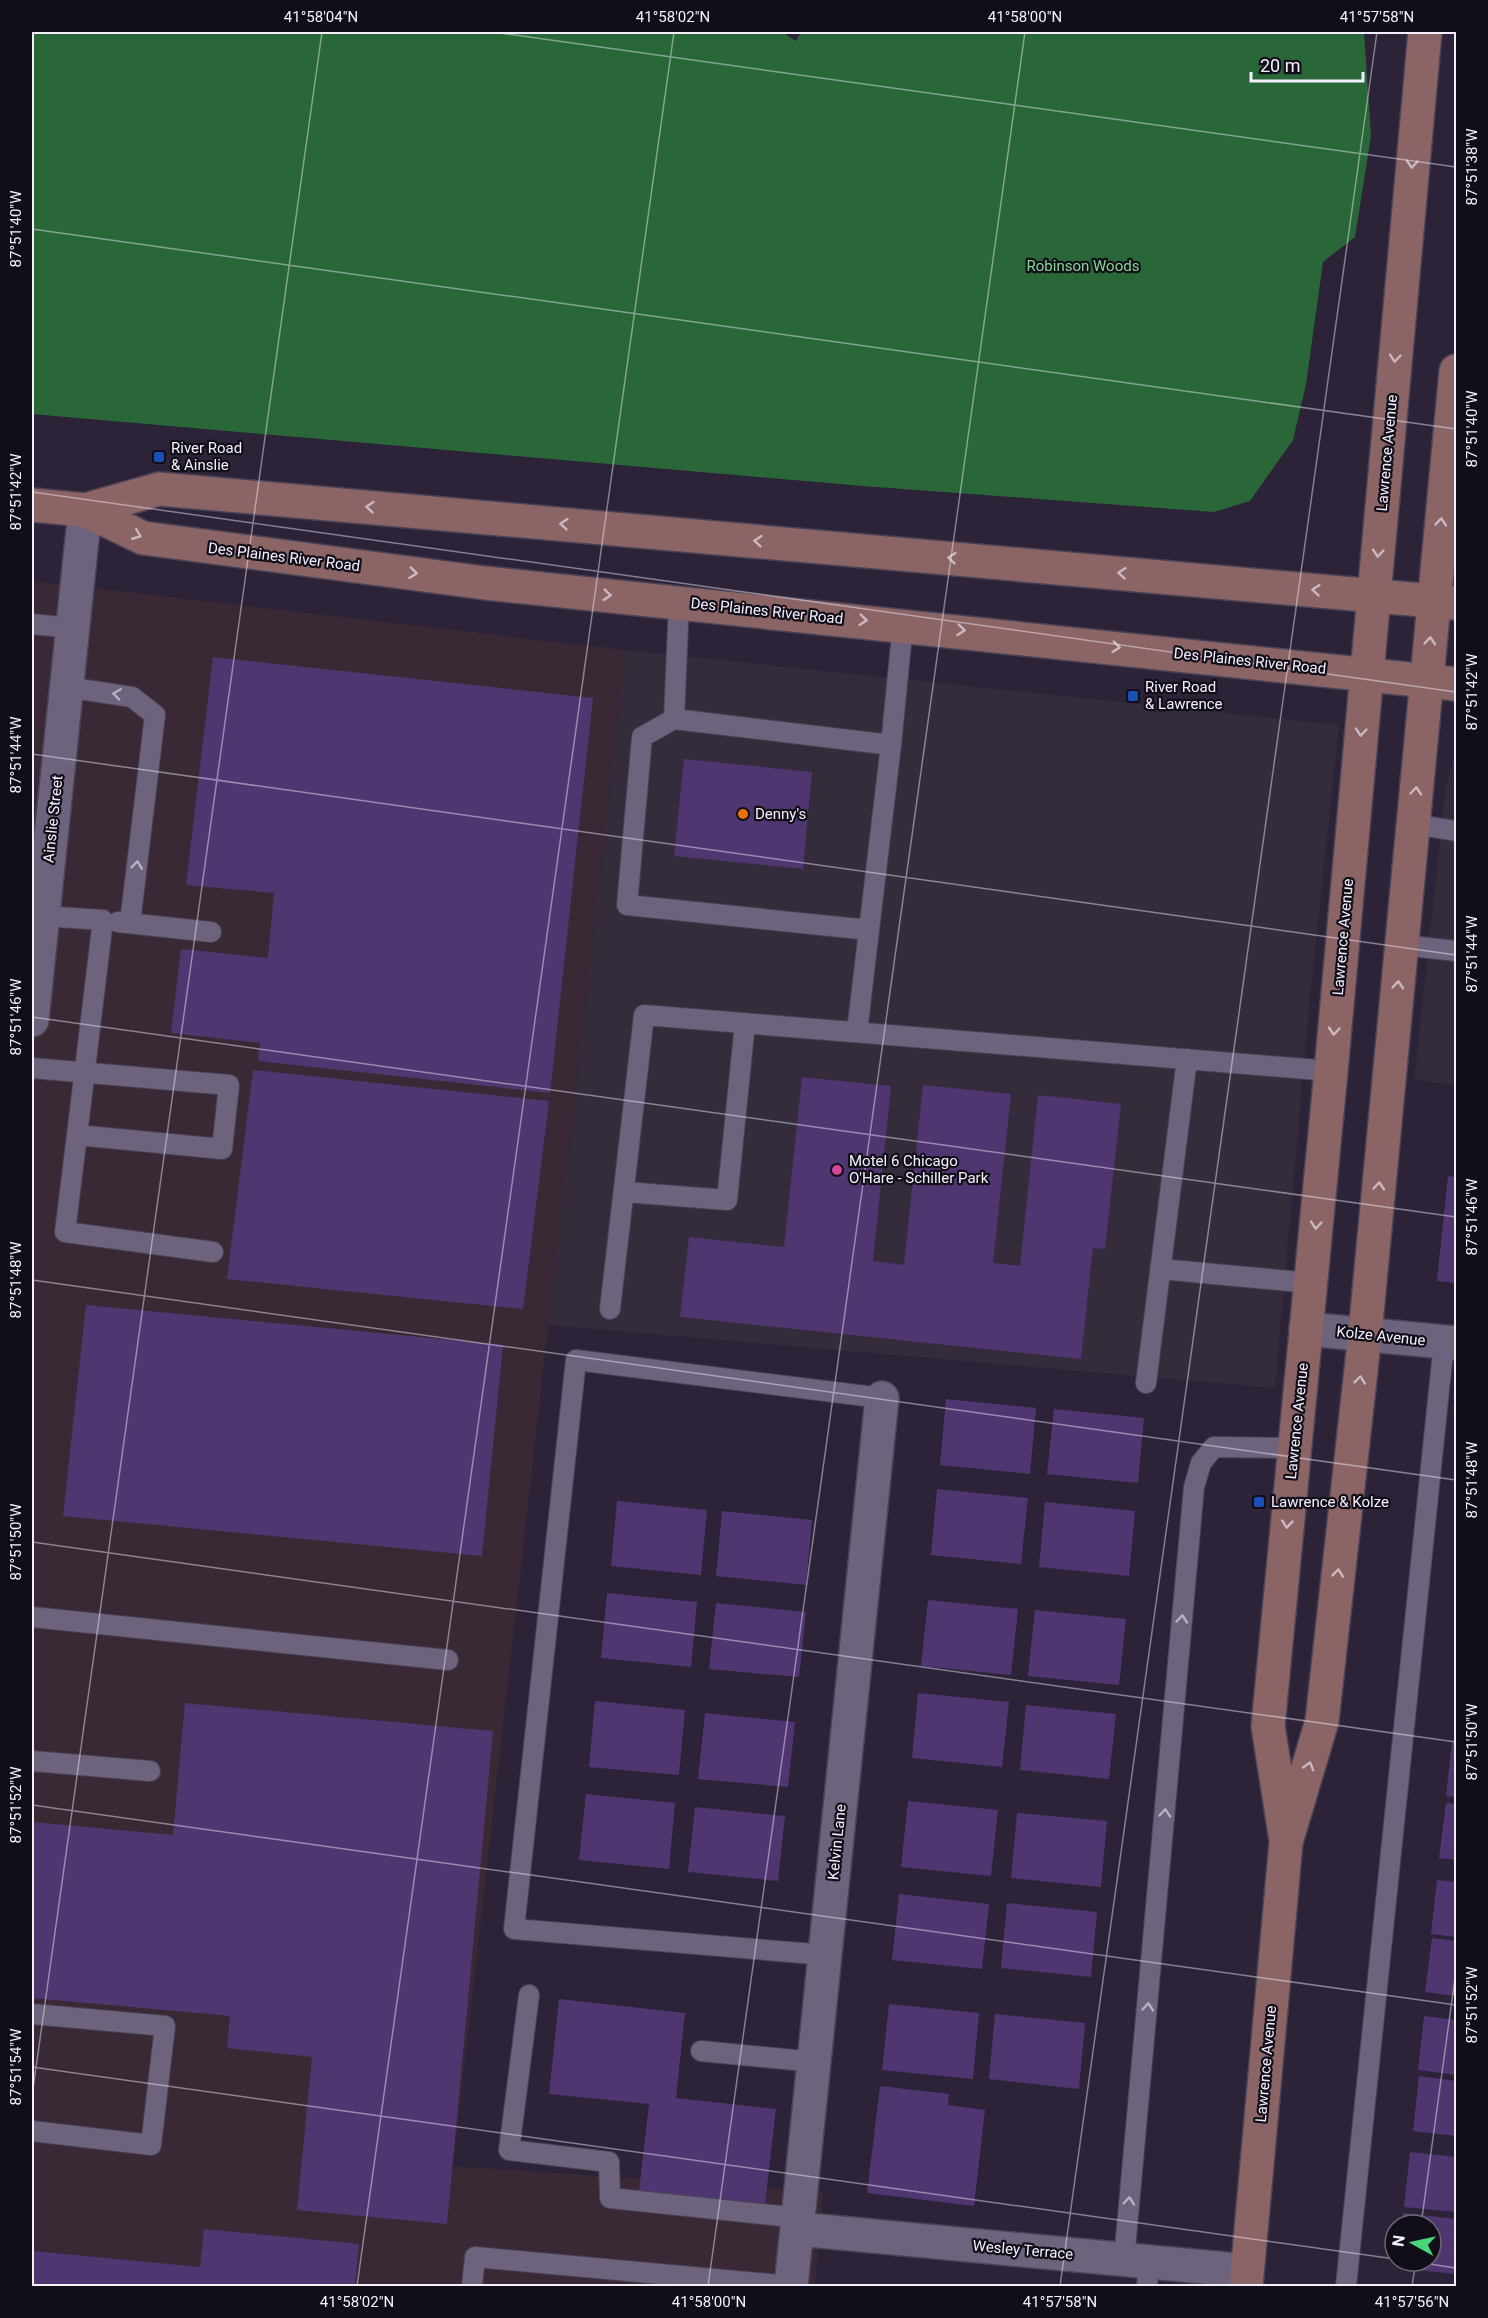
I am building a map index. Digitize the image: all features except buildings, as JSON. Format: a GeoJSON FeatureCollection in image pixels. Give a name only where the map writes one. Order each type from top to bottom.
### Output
{"type":"FeatureCollection","features":[{"type":"Feature","properties":{"kind":"main road","name":"Lawrence Avenue"},"geometry":{"type":"LineString","coordinates":[[1286,1842],[1268,1726],[1331,1071],[1425,32]]}},
{"type":"Feature","properties":{"kind":"main road","name":"Lawrence Avenue"},"geometry":{"type":"LineString","coordinates":[[1247,2279],[1286,1842],[1322,1721],[1365,1334],[1413,824],[1441,682],[1456,371]]}},
{"type":"Feature","properties":{"kind":"main road","name":"Des Plaines River Road"},"geometry":{"type":"LineString","coordinates":[[84,510],[159,489],[1445,602]]}},
{"type":"Feature","properties":{"kind":"main road","name":"Des Plaines River Road"},"geometry":{"type":"LineString","coordinates":[[32,505],[84,510],[143,538],[485,583],[903,624],[1441,682]]}},
{"type":"Feature","properties":{"kind":"street","name":"Ainslie Street"},"geometry":{"type":"LineString","coordinates":[[32,1015],[84,510]]}},
{"type":"Feature","properties":{"kind":"street","name":"Kolze Avenue"},"geometry":{"type":"LineString","coordinates":[[1306,1329],[1450,1342]]}},
{"type":"Feature","properties":{"kind":"street","name":"Kelvin Lane"},"geometry":{"type":"LineString","coordinates":[[791,2286],[882,1398]]}},
{"type":"Feature","properties":{"kind":"street","name":"Wesley Terrace"},"geometry":{"type":"LineString","coordinates":[[799,2224],[1140,2269],[1247,2279]]}},
{"type":"Feature","properties":{"kind":"lane"},"geometry":{"type":"LineString","coordinates":[[674,719],[679,602]]}},
{"type":"Feature","properties":{"kind":"lane"},"geometry":{"type":"LineString","coordinates":[[32,624],[72,628]]}},
{"type":"Feature","properties":{"kind":"lane"},"geometry":{"type":"LineString","coordinates":[[857,1032],[903,624]]}},
{"type":"Feature","properties":{"kind":"lane"},"geometry":{"type":"LineString","coordinates":[[66,687],[132,696],[154,715],[130,923]]}},
{"type":"Feature","properties":{"kind":"lane"},"geometry":{"type":"LineString","coordinates":[[869,930],[627,905],[642,737],[674,719],[891,745]]}},
{"type":"Feature","properties":{"kind":"lane"},"geometry":{"type":"LineString","coordinates":[[1413,824],[1456,831]]}},
{"type":"Feature","properties":{"kind":"lane"},"geometry":{"type":"LineString","coordinates":[[43,916],[211,932]]}},
{"type":"Feature","properties":{"kind":"lane"},"geometry":{"type":"LineString","coordinates":[[103,920],[65,1232],[213,1252]]}},
{"type":"Feature","properties":{"kind":"lane"},"geometry":{"type":"LineString","coordinates":[[1402,945],[1456,951]]}},
{"type":"Feature","properties":{"kind":"lane"},"geometry":{"type":"LineString","coordinates":[[610,1309],[644,1015],[1331,1071]]}},
{"type":"Feature","properties":{"kind":"lane"},"geometry":{"type":"LineString","coordinates":[[625,1192],[727,1200],[745,1023]]}},
{"type":"Feature","properties":{"kind":"lane"},"geometry":{"type":"LineString","coordinates":[[1146,1383],[1187,1059]]}},
{"type":"Feature","properties":{"kind":"lane"},"geometry":{"type":"LineString","coordinates":[[32,1068],[229,1085],[222,1149],[76,1135]]}},
{"type":"Feature","properties":{"kind":"lane"},"geometry":{"type":"LineString","coordinates":[[1160,1269],[1311,1283]]}},
{"type":"Feature","properties":{"kind":"lane"},"geometry":{"type":"LineString","coordinates":[[1346,2286],[1450,1342]]}},
{"type":"Feature","properties":{"kind":"lane"},"geometry":{"type":"LineString","coordinates":[[826,1955],[514,1929],[576,1360],[882,1398]]}},
{"type":"Feature","properties":{"kind":"lane"},"geometry":{"type":"LineString","coordinates":[[1140,2269],[1194,1487],[1201,1463],[1214,1447],[1295,1448]]}},
{"type":"Feature","properties":{"kind":"lane"},"geometry":{"type":"LineString","coordinates":[[32,1617],[448,1660]]}},
{"type":"Feature","properties":{"kind":"lane"},"geometry":{"type":"LineString","coordinates":[[32,1761],[150,1772]]}},
{"type":"Feature","properties":{"kind":"lane"},"geometry":{"type":"LineString","coordinates":[[530,1995],[509,2150],[609,2162],[610,2198],[799,2224]]}},
{"type":"Feature","properties":{"kind":"lane"},"geometry":{"type":"LineString","coordinates":[[32,2014],[165,2026],[150,2145],[32,2131]]}},
{"type":"Feature","properties":{"kind":"lane"},"geometry":{"type":"LineString","coordinates":[[701,2051],[815,2062]]}},
{"type":"Feature","properties":{"kind":"lane"},"geometry":{"type":"LineString","coordinates":[[472,2286],[475,2257],[709,2282],[791,2286]]}},
{"type":"Feature","properties":{"kind":"shaded area"},"geometry":{"type":"Polygon","coordinates":[[[32,581],[625,650],[453,2166],[823,2192],[815,2286],[32,2286],[32,581]]]}},
{"type":"Feature","properties":{"kind":"shaded area"},"geometry":{"type":"Polygon","coordinates":[[[625,650],[1339,725],[1309,1008],[1275,1388],[548,1325],[625,650]]]}},
{"type":"Feature","properties":{"kind":"shaded area"},"geometry":{"type":"Polygon","coordinates":[[[1456,753],[1456,1085],[1414,1080],[1446,785],[1456,753]]]}},
{"type":"Feature","properties":{"kind":"green space","name":"Robinson Woods"},"geometry":{"type":"Polygon","coordinates":[[[32,32],[782,32],[796,41],[801,32],[1364,32],[1371,136],[1355,237],[1323,262],[1306,384],[1293,440],[1250,501],[1214,512],[863,486],[32,414],[32,32]]]}},
{"type":"Feature","properties":{"kind":"place","name":"River Road & Ainslie"},"geometry":{"type":"Point","coordinates":[159,457]}},
{"type":"Feature","properties":{"kind":"place","name":"River Road & Lawrence"},"geometry":{"type":"Point","coordinates":[1133,696]}},
{"type":"Feature","properties":{"kind":"place","name":"Denny's"},"geometry":{"type":"Point","coordinates":[743,814]}},
{"type":"Feature","properties":{"kind":"place","name":"Motel 6 Chicago O'Hare - Schiller Park"},"geometry":{"type":"Point","coordinates":[837,1170]}},
{"type":"Feature","properties":{"kind":"place","name":"Lawrence & Kolze"},"geometry":{"type":"Point","coordinates":[1259,1502]}}]}
